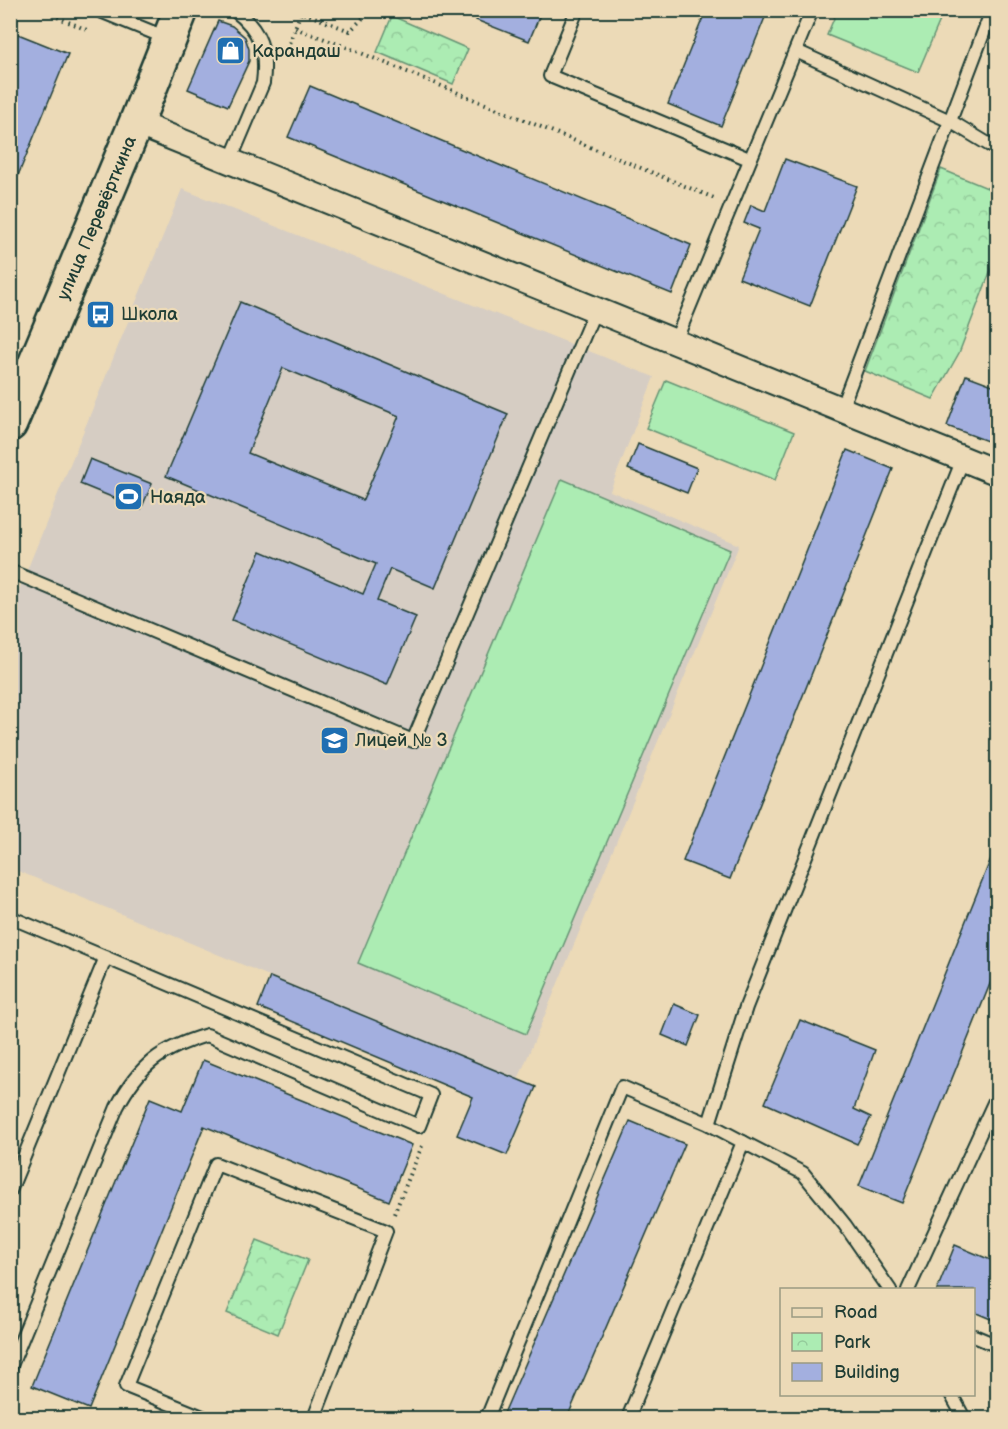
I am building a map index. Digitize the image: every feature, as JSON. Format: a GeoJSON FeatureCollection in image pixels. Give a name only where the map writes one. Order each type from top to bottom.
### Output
{"type":"FeatureCollection","features":[{"type":"Feature","properties":{"kind":"street","name":"улица Перевёрткина"},"geometry":{"type":"LineString","coordinates":[[10,424],[175,25]]}},
{"type":"Feature","properties":{"kind":"street"},"geometry":{"type":"LineString","coordinates":[[136,123],[998,473]]}},
{"type":"Feature","properties":{"kind":"lane"},"geometry":{"type":"LineString","coordinates":[[98,10],[175,25]]}},
{"type":"Feature","properties":{"kind":"lane"},"geometry":{"type":"LineString","coordinates":[[230,161],[263,83],[265,58],[261,43],[252,27],[234,10]]}},
{"type":"Feature","properties":{"kind":"lane"},"geometry":{"type":"LineString","coordinates":[[577,10],[550,76],[749,159]]}},
{"type":"Feature","properties":{"kind":"lane"},"geometry":{"type":"LineString","coordinates":[[675,342],[812,10]]}},
{"type":"Feature","properties":{"kind":"lane"},"geometry":{"type":"LineString","coordinates":[[841,409],[992,10]]}},
{"type":"Feature","properties":{"kind":"lane"},"geometry":{"type":"LineString","coordinates":[[796,51],[950,121],[998,150]]}},
{"type":"Feature","properties":{"kind":"lane"},"geometry":{"type":"LineString","coordinates":[[10,571],[413,741],[595,310]]}},
{"type":"Feature","properties":{"kind":"lane"},"geometry":{"type":"LineString","coordinates":[[709,1124],[746,1007],[963,459]]}},
{"type":"Feature","properties":{"kind":"lane"},"geometry":{"type":"LineString","coordinates":[[10,917],[431,1095],[419,1126],[207,1035],[182,1042],[152,1059],[126,1088],[117,1107],[10,1368]]}},
{"type":"Feature","properties":{"kind":"lane"},"geometry":{"type":"LineString","coordinates":[[10,1191],[105,957]]}},
{"type":"Feature","properties":{"kind":"lane"},"geometry":{"type":"LineString","coordinates":[[487,1419],[621,1087],[709,1124],[803,1173],[845,1225],[889,1288]]}},
{"type":"Feature","properties":{"kind":"lane"},"geometry":{"type":"LineString","coordinates":[[909,1288],[998,1094]]}},
{"type":"Feature","properties":{"kind":"lane"},"geometry":{"type":"LineString","coordinates":[[628,1419],[743,1142]]}},
{"type":"Feature","properties":{"kind":"lane"},"geometry":{"type":"LineString","coordinates":[[205,1419],[126,1386],[216,1164],[386,1232],[314,1419]]}},
{"type":"Feature","properties":{"kind":"lane"},"geometry":{"type":"LineString","coordinates":[[975,1336],[998,1346]]}},
{"type":"Feature","properties":{"kind":"lane"},"geometry":{"type":"LineString","coordinates":[[952,1396],[964,1419]]}},
{"type":"Feature","properties":{"kind":"path"},"geometry":{"type":"LineString","coordinates":[[282,59],[301,12],[350,31],[371,10]]}},
{"type":"Feature","properties":{"kind":"path"},"geometry":{"type":"LineString","coordinates":[[295,28],[731,205]]}},
{"type":"Feature","properties":{"kind":"path"},"geometry":{"type":"LineString","coordinates":[[386,1232],[422,1147],[419,1126]]}},
{"type":"Feature","properties":{"kind":"shaded area","name":"Лицей № 3"},"geometry":{"type":"Polygon","coordinates":[[[182,189],[654,377],[610,491],[739,545],[518,1080],[11,868],[10,612],[182,189]]]}},
{"type":"Feature","properties":{"kind":"green space"},"geometry":{"type":"Polygon","coordinates":[[[837,10],[944,11],[918,72],[827,35],[837,10]]]}},
{"type":"Feature","properties":{"kind":"green space"},"geometry":{"type":"Polygon","coordinates":[[[392,16],[468,49],[453,84],[377,52],[392,16]]]}},
{"type":"Feature","properties":{"kind":"green space"},"geometry":{"type":"Polygon","coordinates":[[[941,169],[997,192],[997,254],[959,353],[933,399],[865,371],[941,169]]]}},
{"type":"Feature","properties":{"kind":"green space"},"geometry":{"type":"Polygon","coordinates":[[[666,380],[794,432],[775,480],[646,428],[666,380]]]}},
{"type":"Feature","properties":{"kind":"green space"},"geometry":{"type":"Polygon","coordinates":[[[562,479],[730,550],[526,1034],[358,963],[562,479]]]}},
{"type":"Feature","properties":{"kind":"green space"},"geometry":{"type":"Polygon","coordinates":[[[257,1240],[308,1260],[278,1334],[227,1313],[257,1240]]]}},
{"type":"Feature","properties":{"kind":"building"},"geometry":{"type":"Polygon","coordinates":[[[480,10],[542,10],[529,41],[476,20],[480,10]]]}},
{"type":"Feature","properties":{"kind":"building"},"geometry":{"type":"Polygon","coordinates":[[[706,10],[768,10],[721,126],[668,104],[706,10]]]}},
{"type":"Feature","properties":{"kind":"building"},"geometry":{"type":"Polygon","coordinates":[[[218,21],[232,26],[245,37],[249,49],[249,61],[228,106],[188,89],[218,21]]]}},
{"type":"Feature","properties":{"kind":"building"},"geometry":{"type":"Polygon","coordinates":[[[13,32],[68,54],[10,195],[10,39],[13,32]]]}},
{"type":"Feature","properties":{"kind":"building"},"geometry":{"type":"Polygon","coordinates":[[[310,86],[691,245],[672,294],[288,137],[310,86]]]}},
{"type":"Feature","properties":{"kind":"building"},"geometry":{"type":"Polygon","coordinates":[[[785,159],[857,186],[810,306],[739,278],[759,229],[744,223],[751,205],[765,211],[785,159]]]}},
{"type":"Feature","properties":{"kind":"building"},"geometry":{"type":"Polygon","coordinates":[[[240,302],[508,414],[435,588],[390,569],[377,601],[416,617],[387,685],[232,620],[261,551],[363,594],[376,564],[166,476],[240,302]],[[283,368],[248,453],[363,500],[399,416],[283,368]]]}},
{"type":"Feature","properties":{"kind":"building"},"geometry":{"type":"Polygon","coordinates":[[[966,375],[998,387],[998,445],[947,426],[966,375]]]}},
{"type":"Feature","properties":{"kind":"building"},"geometry":{"type":"Polygon","coordinates":[[[638,444],[697,468],[687,493],[628,469],[638,444]]]}},
{"type":"Feature","properties":{"kind":"building"},"geometry":{"type":"Polygon","coordinates":[[[847,450],[893,469],[730,879],[683,861],[847,450]]]}},
{"type":"Feature","properties":{"kind":"building","name":"Наяда"},"geometry":{"type":"Polygon","coordinates":[[[90,459],[152,484],[141,509],[80,484],[90,459]]]}},
{"type":"Feature","properties":{"kind":"building"},"geometry":{"type":"Polygon","coordinates":[[[998,841],[998,964],[902,1203],[859,1186],[998,841]]]}},
{"type":"Feature","properties":{"kind":"building"},"geometry":{"type":"Polygon","coordinates":[[[270,977],[536,1087],[507,1155],[457,1135],[473,1097],[258,1007],[270,977]]]}},
{"type":"Feature","properties":{"kind":"building"},"geometry":{"type":"Polygon","coordinates":[[[674,1004],[700,1015],[688,1046],[662,1035],[674,1004]]]}},
{"type":"Feature","properties":{"kind":"building"},"geometry":{"type":"Polygon","coordinates":[[[800,1020],[875,1050],[854,1109],[871,1117],[857,1144],[765,1103],[800,1020]]]}},
{"type":"Feature","properties":{"kind":"building"},"geometry":{"type":"Polygon","coordinates":[[[203,1060],[412,1145],[389,1201],[204,1126],[89,1409],[32,1386],[150,1098],[182,1111],[203,1060]]]}},
{"type":"Feature","properties":{"kind":"building"},"geometry":{"type":"Polygon","coordinates":[[[630,1121],[685,1144],[567,1418],[502,1418],[630,1121]]]}},
{"type":"Feature","properties":{"kind":"building"},"geometry":{"type":"Polygon","coordinates":[[[955,1245],[998,1263],[998,1322],[975,1312],[975,1288],[938,1288],[955,1245]]]}},
{"type":"Feature","properties":{"kind":"place","name":"Карандаш"},"geometry":{"type":"Point","coordinates":[231,51]}},
{"type":"Feature","properties":{"kind":"place","name":"Школа"},"geometry":{"type":"Point","coordinates":[100,314]}},
{"type":"Feature","properties":{"kind":"place","name":"Наяда"},"geometry":{"type":"Point","coordinates":[129,497]}},
{"type":"Feature","properties":{"kind":"place","name":"Лицей № 3"},"geometry":{"type":"Point","coordinates":[334,740]}}]}
